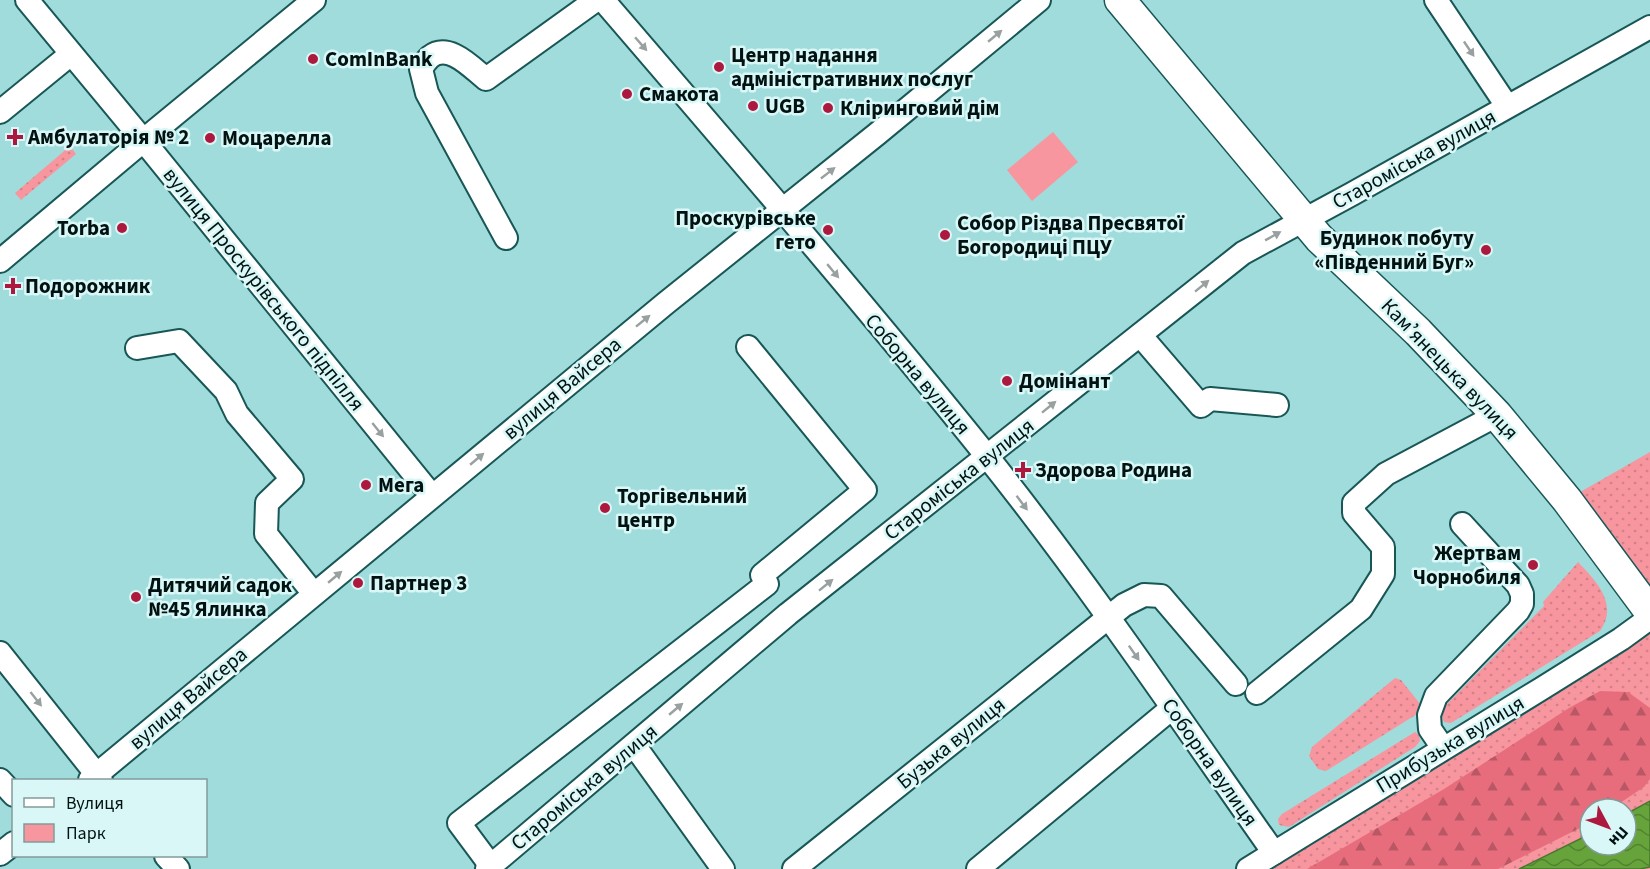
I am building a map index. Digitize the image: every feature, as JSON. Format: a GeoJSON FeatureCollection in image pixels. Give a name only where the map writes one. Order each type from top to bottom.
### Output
{"type":"FeatureCollection","features":[{"type":"Feature","properties":{"kind":"main road","name":"Камʼянецька вулиця"},"geometry":{"type":"LineString","coordinates":[[1120,0],[1303,220],[1361,279],[1418,332],[1497,415],[1567,501],[1650,612]]}},
{"type":"Feature","properties":{"kind":"street","name":"вулиця Проскурівського підпілля"},"geometry":{"type":"LineString","coordinates":[[27,0],[432,496]]}},
{"type":"Feature","properties":{"kind":"street"},"geometry":{"type":"LineString","coordinates":[[0,261],[314,0]]}},
{"type":"Feature","properties":{"kind":"street"},"geometry":{"type":"LineString","coordinates":[[506,238],[427,93],[421,69],[431,56],[441,53],[456,55],[486,79],[596,0]]}},
{"type":"Feature","properties":{"kind":"street","name":"Соборна вулиця"},"geometry":{"type":"LineString","coordinates":[[603,0],[783,210],[987,457],[1108,617],[1274,853]]}},
{"type":"Feature","properties":{"kind":"street","name":"вулиця Вайсера"},"geometry":{"type":"LineString","coordinates":[[96,779],[432,496],[1039,0]]}},
{"type":"Feature","properties":{"kind":"street"},"geometry":{"type":"LineString","coordinates":[[1436,0],[1507,106]]}},
{"type":"Feature","properties":{"kind":"street","name":"Староміська вулиця"},"geometry":{"type":"LineString","coordinates":[[489,867],[789,614],[1243,252],[1352,194],[1650,27]]}},
{"type":"Feature","properties":{"kind":"street"},"geometry":{"type":"LineString","coordinates":[[0,112],[71,54]]}},
{"type":"Feature","properties":{"kind":"street"},"geometry":{"type":"LineString","coordinates":[[1140,335],[1200,406],[1210,399],[1277,405]]}},
{"type":"Feature","properties":{"kind":"street"},"geometry":{"type":"LineString","coordinates":[[137,348],[179,341],[225,391],[237,414],[292,479],[267,503],[266,534],[314,594]]}},
{"type":"Feature","properties":{"kind":"street"},"geometry":{"type":"LineString","coordinates":[[489,867],[459,823],[767,584],[762,575],[865,490],[748,347]]}},
{"type":"Feature","properties":{"kind":"street"},"geometry":{"type":"LineString","coordinates":[[1257,693],[1361,609],[1383,574],[1383,547],[1354,513],[1354,502],[1386,474],[1479,427],[1497,415]]}},
{"type":"Feature","properties":{"kind":"street"},"geometry":{"type":"LineString","coordinates":[[1443,748],[1430,729],[1429,715],[1436,696],[1509,622],[1522,604],[1522,594],[1518,585],[1462,524]]}},
{"type":"Feature","properties":{"kind":"street","name":"Бузька вулиця"},"geometry":{"type":"LineString","coordinates":[[794,869],[1108,617],[1124,605],[1144,595],[1161,596],[1236,684]]}},
{"type":"Feature","properties":{"kind":"street","name":"Прибузька вулиця"},"geometry":{"type":"LineString","coordinates":[[1248,869],[1621,639],[1650,618]]}},
{"type":"Feature","properties":{"kind":"street"},"geometry":{"type":"LineString","coordinates":[[0,653],[96,779]]}},
{"type":"Feature","properties":{"kind":"street"},"geometry":{"type":"LineString","coordinates":[[978,869],[1172,708]]}},
{"type":"Feature","properties":{"kind":"street"},"geometry":{"type":"LineString","coordinates":[[634,745],[723,869]]}},
{"type":"Feature","properties":{"kind":"street"},"geometry":{"type":"LineString","coordinates":[[0,780],[12,793]]}},
{"type":"Feature","properties":{"kind":"street"},"geometry":{"type":"LineString","coordinates":[[0,854],[12,845]]}},
{"type":"Feature","properties":{"kind":"street"},"geometry":{"type":"LineString","coordinates":[[168,857],[178,869]]}},
{"type":"Feature","properties":{"kind":"green space"},"geometry":{"type":"Polygon","coordinates":[[[1053,132],[1078,162],[1032,201],[1007,170],[1053,132]]]}},
{"type":"Feature","properties":{"kind":"green space"},"geometry":{"type":"Polygon","coordinates":[[[70,146],[76,154],[21,200],[15,193],[70,146]]]}},
{"type":"Feature","properties":{"kind":"green space"},"geometry":{"type":"Polygon","coordinates":[[[1650,452],[1650,596],[1575,495],[1650,452]]]}},
{"type":"Feature","properties":{"kind":"green space"},"geometry":{"type":"Polygon","coordinates":[[[1578,562],[1598,585],[1606,602],[1607,612],[1600,631],[1451,723],[1444,722],[1441,714],[1443,708],[1544,606],[1543,602],[1578,562]]]}},
{"type":"Feature","properties":{"kind":"green space"},"geometry":{"type":"Polygon","coordinates":[[[1650,627],[1650,869],[1263,869],[1650,627]]]}},
{"type":"Feature","properties":{"kind":"green space"},"geometry":{"type":"Polygon","coordinates":[[[1395,678],[1401,680],[1421,705],[1417,714],[1326,771],[1318,769],[1309,756],[1312,747],[1395,678]]]}},
{"type":"Feature","properties":{"kind":"green space"},"geometry":{"type":"Polygon","coordinates":[[[1600,691],[1628,692],[1650,708],[1650,779],[1644,787],[1629,797],[1578,797],[1578,829],[1498,869],[1307,869],[1444,789],[1569,708],[1600,691]]]}},
{"type":"Feature","properties":{"kind":"green space"},"geometry":{"type":"Polygon","coordinates":[[[1415,732],[1419,735],[1420,741],[1415,747],[1289,827],[1279,825],[1278,819],[1282,814],[1415,732]]]}},
{"type":"Feature","properties":{"kind":"water"},"geometry":{"type":"Polygon","coordinates":[[[1650,801],[1650,867],[1640,869],[1519,869],[1578,840],[1578,857],[1638,857],[1638,808],[1650,801]]]}},
{"type":"Feature","properties":{"kind":"place","name":"ComInBank"},"geometry":{"type":"Point","coordinates":[313,59]}},
{"type":"Feature","properties":{"kind":"place","name":"Центр надання адміністративних послуг"},"geometry":{"type":"Point","coordinates":[719,67]}},
{"type":"Feature","properties":{"kind":"place","name":"Смакота"},"geometry":{"type":"Point","coordinates":[627,94]}},
{"type":"Feature","properties":{"kind":"place","name":"UGB"},"geometry":{"type":"Point","coordinates":[753,106]}},
{"type":"Feature","properties":{"kind":"place","name":"Кліринговий дім"},"geometry":{"type":"Point","coordinates":[828,108]}},
{"type":"Feature","properties":{"kind":"place","name":"Амбулаторія № 2"},"geometry":{"type":"Point","coordinates":[15,137]}},
{"type":"Feature","properties":{"kind":"place","name":"Моцарелла"},"geometry":{"type":"Point","coordinates":[210,138]}},
{"type":"Feature","properties":{"kind":"place","name":"Torba"},"geometry":{"type":"Point","coordinates":[122,228]}},
{"type":"Feature","properties":{"kind":"place","name":"Проскурівське гето"},"geometry":{"type":"Point","coordinates":[828,230]}},
{"type":"Feature","properties":{"kind":"place","name":"Собор Різдва Пресвятої Богородиці ПЦУ"},"geometry":{"type":"Point","coordinates":[945,235]}},
{"type":"Feature","properties":{"kind":"place","name":"Будинок побуту «Південний Буг»"},"geometry":{"type":"Point","coordinates":[1486,250]}},
{"type":"Feature","properties":{"kind":"place","name":"Подорожник"},"geometry":{"type":"Point","coordinates":[13,286]}},
{"type":"Feature","properties":{"kind":"place","name":"Домінант"},"geometry":{"type":"Point","coordinates":[1007,381]}},
{"type":"Feature","properties":{"kind":"place","name":"Здорова Родина"},"geometry":{"type":"Point","coordinates":[1023,470]}},
{"type":"Feature","properties":{"kind":"place","name":"Мега"},"geometry":{"type":"Point","coordinates":[366,485]}},
{"type":"Feature","properties":{"kind":"place","name":"Торгівельний центр"},"geometry":{"type":"Point","coordinates":[605,508]}},
{"type":"Feature","properties":{"kind":"place","name":"Жертвам Чорнобиля"},"geometry":{"type":"Point","coordinates":[1533,565]}},
{"type":"Feature","properties":{"kind":"place","name":"Партнер 3"},"geometry":{"type":"Point","coordinates":[358,583]}},
{"type":"Feature","properties":{"kind":"place","name":"Дитячий садок №45 Ялинка"},"geometry":{"type":"Point","coordinates":[136,597]}}]}
